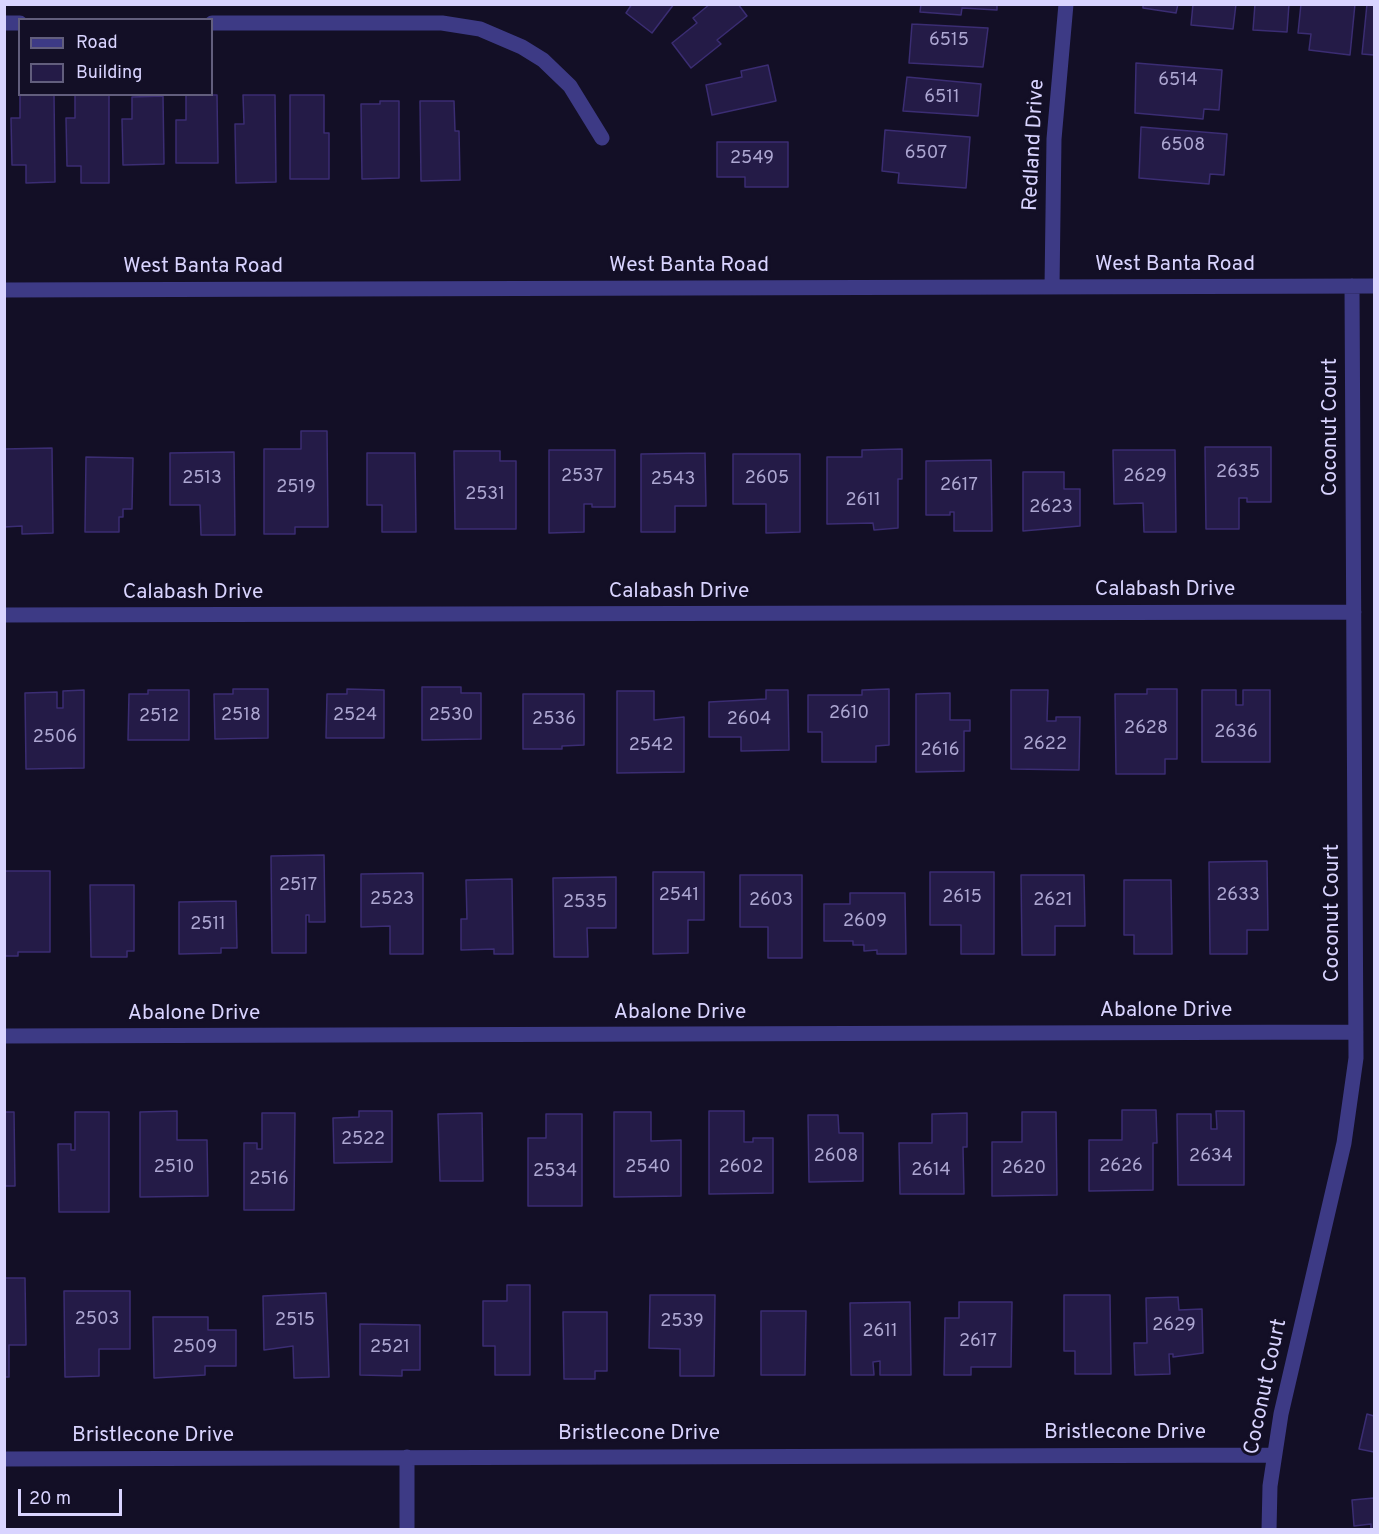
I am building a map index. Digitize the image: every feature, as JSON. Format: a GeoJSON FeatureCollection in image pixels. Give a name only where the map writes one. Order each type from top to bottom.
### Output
{"type":"FeatureCollection","features":[{"type":"Feature","properties":{"kind":"street","name":"Redland Drive"},"geometry":{"type":"LineString","coordinates":[[1052,287],[1054,139],[1066,4]]}},
{"type":"Feature","properties":{"kind":"street"},"geometry":{"type":"LineString","coordinates":[[213,23],[442,23],[480,29],[522,47],[543,60],[570,86],[602,138]]}},
{"type":"Feature","properties":{"kind":"street","name":"Coconut Court"},"geometry":{"type":"LineString","coordinates":[[1269,1530],[1273,1455],[1347,1128],[1354,1082],[1356,1032],[1352,286]]}},
{"type":"Feature","properties":{"kind":"street","name":"West Banta Road"},"geometry":{"type":"LineString","coordinates":[[4,290],[1374,286]]}},
{"type":"Feature","properties":{"kind":"street","name":"Calabash Drive"},"geometry":{"type":"LineString","coordinates":[[4,615],[1354,612]]}},
{"type":"Feature","properties":{"kind":"street","name":"Abalone Drive"},"geometry":{"type":"LineString","coordinates":[[4,1036],[1356,1032]]}},
{"type":"Feature","properties":{"kind":"street","name":"Bristlecone Drive"},"geometry":{"type":"LineString","coordinates":[[4,1459],[1273,1455]]}},
{"type":"Feature","properties":{"kind":"street"},"geometry":{"type":"LineString","coordinates":[[407,1457],[407,1530]]}},
{"type":"Feature","properties":{"kind":"building"},"geometry":{"type":"Polygon","coordinates":[[[632,4],[674,4],[652,33],[626,13],[632,4]]]}},
{"type":"Feature","properties":{"kind":"building"},"geometry":{"type":"Polygon","coordinates":[[[710,4],[738,4],[747,16],[717,40],[721,44],[691,68],[672,43],[697,23],[693,18],[710,4]]]}},
{"type":"Feature","properties":{"kind":"building"},"geometry":{"type":"Polygon","coordinates":[[[921,4],[997,4],[997,10],[962,8],[961,15],[920,12],[921,4]]]}},
{"type":"Feature","properties":{"kind":"building"},"geometry":{"type":"Polygon","coordinates":[[[1143,4],[1178,4],[1176,13],[1143,8],[1143,4]]]}},
{"type":"Feature","properties":{"kind":"building"},"geometry":{"type":"Polygon","coordinates":[[[1193,4],[1236,4],[1233,29],[1191,25],[1193,4]]]}},
{"type":"Feature","properties":{"kind":"building"},"geometry":{"type":"Polygon","coordinates":[[[1255,4],[1289,4],[1287,32],[1253,30],[1255,4]]]}},
{"type":"Feature","properties":{"kind":"building"},"geometry":{"type":"Polygon","coordinates":[[[1301,4],[1355,4],[1350,55],[1309,50],[1311,34],[1298,33],[1301,4]]]}},
{"type":"Feature","properties":{"kind":"building"},"geometry":{"type":"Polygon","coordinates":[[[1367,4],[1374,4],[1374,55],[1362,54],[1367,4]]]}},
{"type":"Feature","properties":{"kind":"building"},"geometry":{"type":"Polygon","coordinates":[[[912,24],[988,28],[983,67],[909,63],[912,24]]]}},
{"type":"Feature","properties":{"kind":"building"},"geometry":{"type":"Polygon","coordinates":[[[1136,63],[1222,70],[1219,110],[1204,109],[1203,119],[1135,113],[1136,63]]]}},
{"type":"Feature","properties":{"kind":"building"},"geometry":{"type":"Polygon","coordinates":[[[768,65],[776,101],[712,115],[706,85],[742,77],[741,71],[768,65]]]}},
{"type":"Feature","properties":{"kind":"building"},"geometry":{"type":"Polygon","coordinates":[[[907,77],[981,84],[978,116],[903,111],[907,77]]]}},
{"type":"Feature","properties":{"kind":"building"},"geometry":{"type":"Polygon","coordinates":[[[217,95],[218,163],[176,163],[176,120],[186,120],[186,96],[217,95]]]}},
{"type":"Feature","properties":{"kind":"building"},"geometry":{"type":"Polygon","coordinates":[[[243,95],[275,95],[276,182],[236,183],[235,124],[244,124],[243,95]]]}},
{"type":"Feature","properties":{"kind":"building"},"geometry":{"type":"Polygon","coordinates":[[[290,95],[324,95],[324,133],[329,133],[329,179],[290,179],[290,95]]]}},
{"type":"Feature","properties":{"kind":"building"},"geometry":{"type":"Polygon","coordinates":[[[20,96],[54,96],[55,182],[26,183],[26,165],[12,165],[11,118],[20,118],[20,96]]]}},
{"type":"Feature","properties":{"kind":"building"},"geometry":{"type":"Polygon","coordinates":[[[75,96],[109,96],[109,183],[81,183],[81,166],[67,166],[66,118],[75,118],[75,96]]]}},
{"type":"Feature","properties":{"kind":"building"},"geometry":{"type":"Polygon","coordinates":[[[163,96],[164,164],[123,165],[122,119],[132,119],[132,97],[163,96]]]}},
{"type":"Feature","properties":{"kind":"building"},"geometry":{"type":"Polygon","coordinates":[[[380,101],[399,101],[399,178],[362,179],[361,104],[380,104],[380,101]]]}},
{"type":"Feature","properties":{"kind":"building"},"geometry":{"type":"Polygon","coordinates":[[[420,101],[454,101],[455,131],[459,131],[460,180],[421,181],[420,101]]]}},
{"type":"Feature","properties":{"kind":"building"},"geometry":{"type":"Polygon","coordinates":[[[1141,127],[1227,134],[1224,175],[1210,174],[1209,184],[1139,178],[1141,127]]]}},
{"type":"Feature","properties":{"kind":"building"},"geometry":{"type":"Polygon","coordinates":[[[885,130],[970,137],[966,188],[898,183],[899,173],[882,171],[885,130]]]}},
{"type":"Feature","properties":{"kind":"building"},"geometry":{"type":"Polygon","coordinates":[[[717,142],[788,142],[788,187],[745,187],[745,177],[717,177],[717,142]]]}},
{"type":"Feature","properties":{"kind":"building"},"geometry":{"type":"Polygon","coordinates":[[[301,431],[327,431],[328,527],[295,527],[295,534],[264,534],[264,449],[301,449],[301,431]]]}},
{"type":"Feature","properties":{"kind":"building"},"geometry":{"type":"Polygon","coordinates":[[[1205,447],[1271,447],[1271,502],[1247,502],[1247,498],[1239,498],[1239,529],[1206,529],[1205,447]]]}},
{"type":"Feature","properties":{"kind":"building"},"geometry":{"type":"Polygon","coordinates":[[[52,448],[53,533],[22,534],[22,526],[4,527],[4,449],[52,448]]]}},
{"type":"Feature","properties":{"kind":"building"},"geometry":{"type":"Polygon","coordinates":[[[902,449],[902,479],[898,479],[898,528],[874,530],[873,523],[827,524],[827,457],[862,457],[862,450],[902,449]]]}},
{"type":"Feature","properties":{"kind":"building"},"geometry":{"type":"Polygon","coordinates":[[[549,450],[615,450],[615,507],[592,507],[592,504],[584,504],[584,532],[549,533],[549,450]]]}},
{"type":"Feature","properties":{"kind":"building"},"geometry":{"type":"Polygon","coordinates":[[[1113,450],[1175,450],[1176,532],[1144,532],[1143,503],[1114,504],[1113,450]]]}},
{"type":"Feature","properties":{"kind":"building"},"geometry":{"type":"Polygon","coordinates":[[[454,451],[500,451],[500,461],[516,461],[516,529],[455,529],[454,451]]]}},
{"type":"Feature","properties":{"kind":"building"},"geometry":{"type":"Polygon","coordinates":[[[234,452],[235,535],[201,535],[200,505],[170,505],[170,453],[234,452]]]}},
{"type":"Feature","properties":{"kind":"building"},"geometry":{"type":"Polygon","coordinates":[[[367,453],[415,453],[416,532],[382,532],[382,505],[367,505],[367,453]]]}},
{"type":"Feature","properties":{"kind":"building"},"geometry":{"type":"Polygon","coordinates":[[[705,453],[706,506],[675,506],[675,532],[641,532],[641,454],[705,453]]]}},
{"type":"Feature","properties":{"kind":"building"},"geometry":{"type":"Polygon","coordinates":[[[733,454],[800,454],[800,532],[766,533],[766,504],[733,504],[733,454]]]}},
{"type":"Feature","properties":{"kind":"building"},"geometry":{"type":"Polygon","coordinates":[[[86,457],[133,458],[132,509],[123,509],[123,517],[119,517],[119,532],[85,532],[86,457]]]}},
{"type":"Feature","properties":{"kind":"building"},"geometry":{"type":"Polygon","coordinates":[[[991,460],[992,531],[954,531],[954,512],[950,512],[950,515],[926,515],[926,461],[991,460]]]}},
{"type":"Feature","properties":{"kind":"building"},"geometry":{"type":"Polygon","coordinates":[[[1023,472],[1064,472],[1064,489],[1080,489],[1080,526],[1023,531],[1023,472]]]}},
{"type":"Feature","properties":{"kind":"building"},"geometry":{"type":"Polygon","coordinates":[[[422,687],[461,687],[461,693],[481,693],[481,739],[422,740],[422,687]]]}},
{"type":"Feature","properties":{"kind":"building"},"geometry":{"type":"Polygon","coordinates":[[[233,689],[268,689],[268,738],[215,739],[214,694],[233,694],[233,689]]]}},
{"type":"Feature","properties":{"kind":"building"},"geometry":{"type":"Polygon","coordinates":[[[347,689],[384,690],[384,738],[326,738],[327,694],[347,694],[347,689]]]}},
{"type":"Feature","properties":{"kind":"building"},"geometry":{"type":"Polygon","coordinates":[[[889,689],[889,745],[876,746],[876,762],[822,762],[822,732],[808,732],[808,695],[862,695],[862,690],[889,689]]]}},
{"type":"Feature","properties":{"kind":"building"},"geometry":{"type":"Polygon","coordinates":[[[1147,689],[1177,689],[1177,759],[1165,759],[1165,774],[1116,774],[1115,694],[1147,694],[1147,689]]]}},
{"type":"Feature","properties":{"kind":"building"},"geometry":{"type":"Polygon","coordinates":[[[84,690],[84,768],[26,769],[25,693],[57,692],[57,708],[63,708],[63,691],[84,690]]]}},
{"type":"Feature","properties":{"kind":"building"},"geometry":{"type":"Polygon","coordinates":[[[148,690],[189,690],[189,740],[128,740],[129,694],[148,694],[148,690]]]}},
{"type":"Feature","properties":{"kind":"building"},"geometry":{"type":"Polygon","coordinates":[[[766,690],[788,690],[789,750],[741,751],[741,737],[709,737],[709,702],[766,699],[766,690]]]}},
{"type":"Feature","properties":{"kind":"building"},"geometry":{"type":"Polygon","coordinates":[[[1011,690],[1048,690],[1047,721],[1056,721],[1056,717],[1080,717],[1079,770],[1011,769],[1011,690]]]}},
{"type":"Feature","properties":{"kind":"building"},"geometry":{"type":"Polygon","coordinates":[[[1202,690],[1236,690],[1236,705],[1243,705],[1243,690],[1270,690],[1270,762],[1202,762],[1202,690]]]}},
{"type":"Feature","properties":{"kind":"building"},"geometry":{"type":"Polygon","coordinates":[[[617,691],[654,691],[654,720],[684,717],[684,772],[617,773],[617,691]]]}},
{"type":"Feature","properties":{"kind":"building"},"geometry":{"type":"Polygon","coordinates":[[[950,693],[950,720],[970,720],[970,731],[964,731],[964,771],[916,772],[916,694],[950,693]]]}},
{"type":"Feature","properties":{"kind":"building"},"geometry":{"type":"Polygon","coordinates":[[[523,694],[584,694],[584,745],[562,746],[562,749],[523,749],[523,694]]]}},
{"type":"Feature","properties":{"kind":"building"},"geometry":{"type":"Polygon","coordinates":[[[324,855],[325,922],[309,922],[309,915],[306,915],[306,953],[272,953],[271,856],[324,855]]]}},
{"type":"Feature","properties":{"kind":"building"},"geometry":{"type":"Polygon","coordinates":[[[1267,861],[1268,930],[1247,930],[1247,954],[1210,954],[1209,862],[1267,861]]]}},
{"type":"Feature","properties":{"kind":"building"},"geometry":{"type":"Polygon","coordinates":[[[4,871],[50,871],[50,952],[18,952],[18,956],[4,956],[4,871]]]}},
{"type":"Feature","properties":{"kind":"building"},"geometry":{"type":"Polygon","coordinates":[[[653,872],[704,872],[704,920],[688,920],[688,953],[653,954],[653,872]]]}},
{"type":"Feature","properties":{"kind":"building"},"geometry":{"type":"Polygon","coordinates":[[[930,872],[994,872],[994,954],[961,954],[961,925],[930,925],[930,872]]]}},
{"type":"Feature","properties":{"kind":"building"},"geometry":{"type":"Polygon","coordinates":[[[423,873],[423,954],[390,954],[390,926],[361,927],[361,874],[423,873]]]}},
{"type":"Feature","properties":{"kind":"building"},"geometry":{"type":"Polygon","coordinates":[[[740,875],[802,875],[802,958],[768,958],[768,927],[740,927],[740,875]]]}},
{"type":"Feature","properties":{"kind":"building"},"geometry":{"type":"Polygon","coordinates":[[[1021,875],[1084,875],[1085,926],[1055,926],[1055,955],[1022,955],[1021,875]]]}},
{"type":"Feature","properties":{"kind":"building"},"geometry":{"type":"Polygon","coordinates":[[[616,877],[616,928],[587,928],[588,957],[554,957],[553,878],[616,877]]]}},
{"type":"Feature","properties":{"kind":"building"},"geometry":{"type":"Polygon","coordinates":[[[512,879],[513,954],[494,954],[494,949],[461,950],[461,919],[467,919],[466,880],[512,879]]]}},
{"type":"Feature","properties":{"kind":"building"},"geometry":{"type":"Polygon","coordinates":[[[1124,880],[1171,880],[1172,954],[1134,954],[1134,935],[1124,935],[1124,880]]]}},
{"type":"Feature","properties":{"kind":"building"},"geometry":{"type":"Polygon","coordinates":[[[90,885],[134,885],[134,951],[127,951],[127,957],[91,957],[90,885]]]}},
{"type":"Feature","properties":{"kind":"building"},"geometry":{"type":"Polygon","coordinates":[[[850,893],[905,893],[906,954],[877,954],[877,950],[864,951],[864,945],[853,945],[853,941],[824,941],[824,904],[850,904],[850,893]]]}},
{"type":"Feature","properties":{"kind":"building"},"geometry":{"type":"Polygon","coordinates":[[[236,901],[237,948],[221,948],[221,953],[179,954],[179,902],[236,901]]]}},
{"type":"Feature","properties":{"kind":"building"},"geometry":{"type":"Polygon","coordinates":[[[1122,1110],[1156,1110],[1157,1143],[1153,1143],[1153,1190],[1089,1191],[1089,1140],[1122,1140],[1122,1110]]]}},
{"type":"Feature","properties":{"kind":"building"},"geometry":{"type":"Polygon","coordinates":[[[177,1111],[177,1140],[207,1140],[208,1196],[140,1197],[140,1112],[177,1111]]]}},
{"type":"Feature","properties":{"kind":"building"},"geometry":{"type":"Polygon","coordinates":[[[359,1111],[392,1111],[392,1162],[334,1163],[333,1118],[359,1117],[359,1111]]]}},
{"type":"Feature","properties":{"kind":"building"},"geometry":{"type":"Polygon","coordinates":[[[709,1111],[744,1111],[744,1142],[753,1142],[753,1138],[773,1138],[773,1193],[709,1194],[709,1111]]]}},
{"type":"Feature","properties":{"kind":"building"},"geometry":{"type":"Polygon","coordinates":[[[1216,1111],[1244,1111],[1244,1185],[1178,1185],[1177,1114],[1211,1114],[1211,1129],[1217,1129],[1216,1111]]]}},
{"type":"Feature","properties":{"kind":"building"},"geometry":{"type":"Polygon","coordinates":[[[4,1112],[14,1112],[15,1186],[4,1186],[4,1112]]]}},
{"type":"Feature","properties":{"kind":"building"},"geometry":{"type":"Polygon","coordinates":[[[75,1112],[109,1112],[109,1212],[59,1212],[58,1144],[71,1144],[71,1150],[75,1150],[75,1112]]]}},
{"type":"Feature","properties":{"kind":"building"},"geometry":{"type":"Polygon","coordinates":[[[614,1112],[651,1112],[651,1141],[681,1140],[681,1196],[614,1197],[614,1112]]]}},
{"type":"Feature","properties":{"kind":"building"},"geometry":{"type":"Polygon","coordinates":[[[1022,1112],[1056,1112],[1057,1195],[992,1196],[992,1142],[1022,1142],[1022,1112]]]}},
{"type":"Feature","properties":{"kind":"building"},"geometry":{"type":"Polygon","coordinates":[[[262,1113],[295,1113],[294,1210],[244,1210],[244,1143],[257,1143],[257,1149],[262,1149],[262,1113]]]}},
{"type":"Feature","properties":{"kind":"building"},"geometry":{"type":"Polygon","coordinates":[[[482,1113],[483,1181],[440,1181],[438,1114],[482,1113]]]}},
{"type":"Feature","properties":{"kind":"building"},"geometry":{"type":"Polygon","coordinates":[[[967,1113],[967,1147],[963,1147],[964,1194],[900,1194],[899,1143],[932,1143],[932,1114],[967,1113]]]}},
{"type":"Feature","properties":{"kind":"building"},"geometry":{"type":"Polygon","coordinates":[[[546,1114],[582,1114],[582,1206],[528,1206],[528,1138],[546,1138],[546,1114]]]}},
{"type":"Feature","properties":{"kind":"building"},"geometry":{"type":"Polygon","coordinates":[[[808,1115],[838,1115],[839,1133],[863,1133],[863,1181],[809,1182],[808,1115]]]}},
{"type":"Feature","properties":{"kind":"building"},"geometry":{"type":"Polygon","coordinates":[[[4,1278],[25,1278],[26,1345],[9,1345],[9,1377],[4,1377],[4,1278]]]}},
{"type":"Feature","properties":{"kind":"building"},"geometry":{"type":"Polygon","coordinates":[[[507,1285],[530,1285],[530,1375],[495,1375],[495,1346],[483,1346],[483,1301],[507,1301],[507,1285]]]}},
{"type":"Feature","properties":{"kind":"building"},"geometry":{"type":"Polygon","coordinates":[[[64,1291],[130,1291],[130,1349],[99,1349],[99,1376],[65,1377],[64,1291]]]}},
{"type":"Feature","properties":{"kind":"building"},"geometry":{"type":"Polygon","coordinates":[[[326,1293],[329,1377],[294,1378],[293,1346],[264,1350],[263,1296],[326,1293]]]}},
{"type":"Feature","properties":{"kind":"building"},"geometry":{"type":"Polygon","coordinates":[[[650,1295],[715,1295],[714,1376],[680,1376],[680,1349],[649,1348],[650,1295]]]}},
{"type":"Feature","properties":{"kind":"building"},"geometry":{"type":"Polygon","coordinates":[[[1064,1295],[1110,1295],[1111,1374],[1075,1374],[1075,1351],[1064,1351],[1064,1295]]]}},
{"type":"Feature","properties":{"kind":"building"},"geometry":{"type":"Polygon","coordinates":[[[1178,1297],[1179,1310],[1202,1309],[1203,1353],[1173,1357],[1173,1354],[1169,1354],[1170,1374],[1135,1375],[1134,1343],[1147,1343],[1146,1298],[1178,1297]]]}},
{"type":"Feature","properties":{"kind":"building"},"geometry":{"type":"Polygon","coordinates":[[[910,1302],[911,1375],[880,1375],[880,1361],[873,1362],[874,1375],[851,1375],[850,1303],[910,1302]]]}},
{"type":"Feature","properties":{"kind":"building"},"geometry":{"type":"Polygon","coordinates":[[[959,1302],[1012,1302],[1011,1367],[971,1367],[971,1375],[944,1375],[945,1318],[959,1318],[959,1302]]]}},
{"type":"Feature","properties":{"kind":"building"},"geometry":{"type":"Polygon","coordinates":[[[761,1311],[806,1311],[805,1375],[761,1375],[761,1311]]]}},
{"type":"Feature","properties":{"kind":"building"},"geometry":{"type":"Polygon","coordinates":[[[563,1312],[607,1312],[607,1371],[595,1371],[595,1379],[564,1379],[563,1312]]]}},
{"type":"Feature","properties":{"kind":"building"},"geometry":{"type":"Polygon","coordinates":[[[153,1317],[208,1317],[208,1330],[236,1330],[236,1366],[205,1366],[205,1375],[154,1378],[153,1317]]]}},
{"type":"Feature","properties":{"kind":"building"},"geometry":{"type":"Polygon","coordinates":[[[360,1324],[420,1325],[420,1370],[402,1370],[402,1376],[360,1375],[360,1324]]]}},
{"type":"Feature","properties":{"kind":"building"},"geometry":{"type":"Polygon","coordinates":[[[1367,1414],[1374,1416],[1374,1452],[1359,1449],[1367,1414]]]}},
{"type":"Feature","properties":{"kind":"building"},"geometry":{"type":"Polygon","coordinates":[[[1374,1498],[1374,1530],[1371,1530],[1371,1524],[1354,1526],[1352,1500],[1374,1498]]]}}]}
